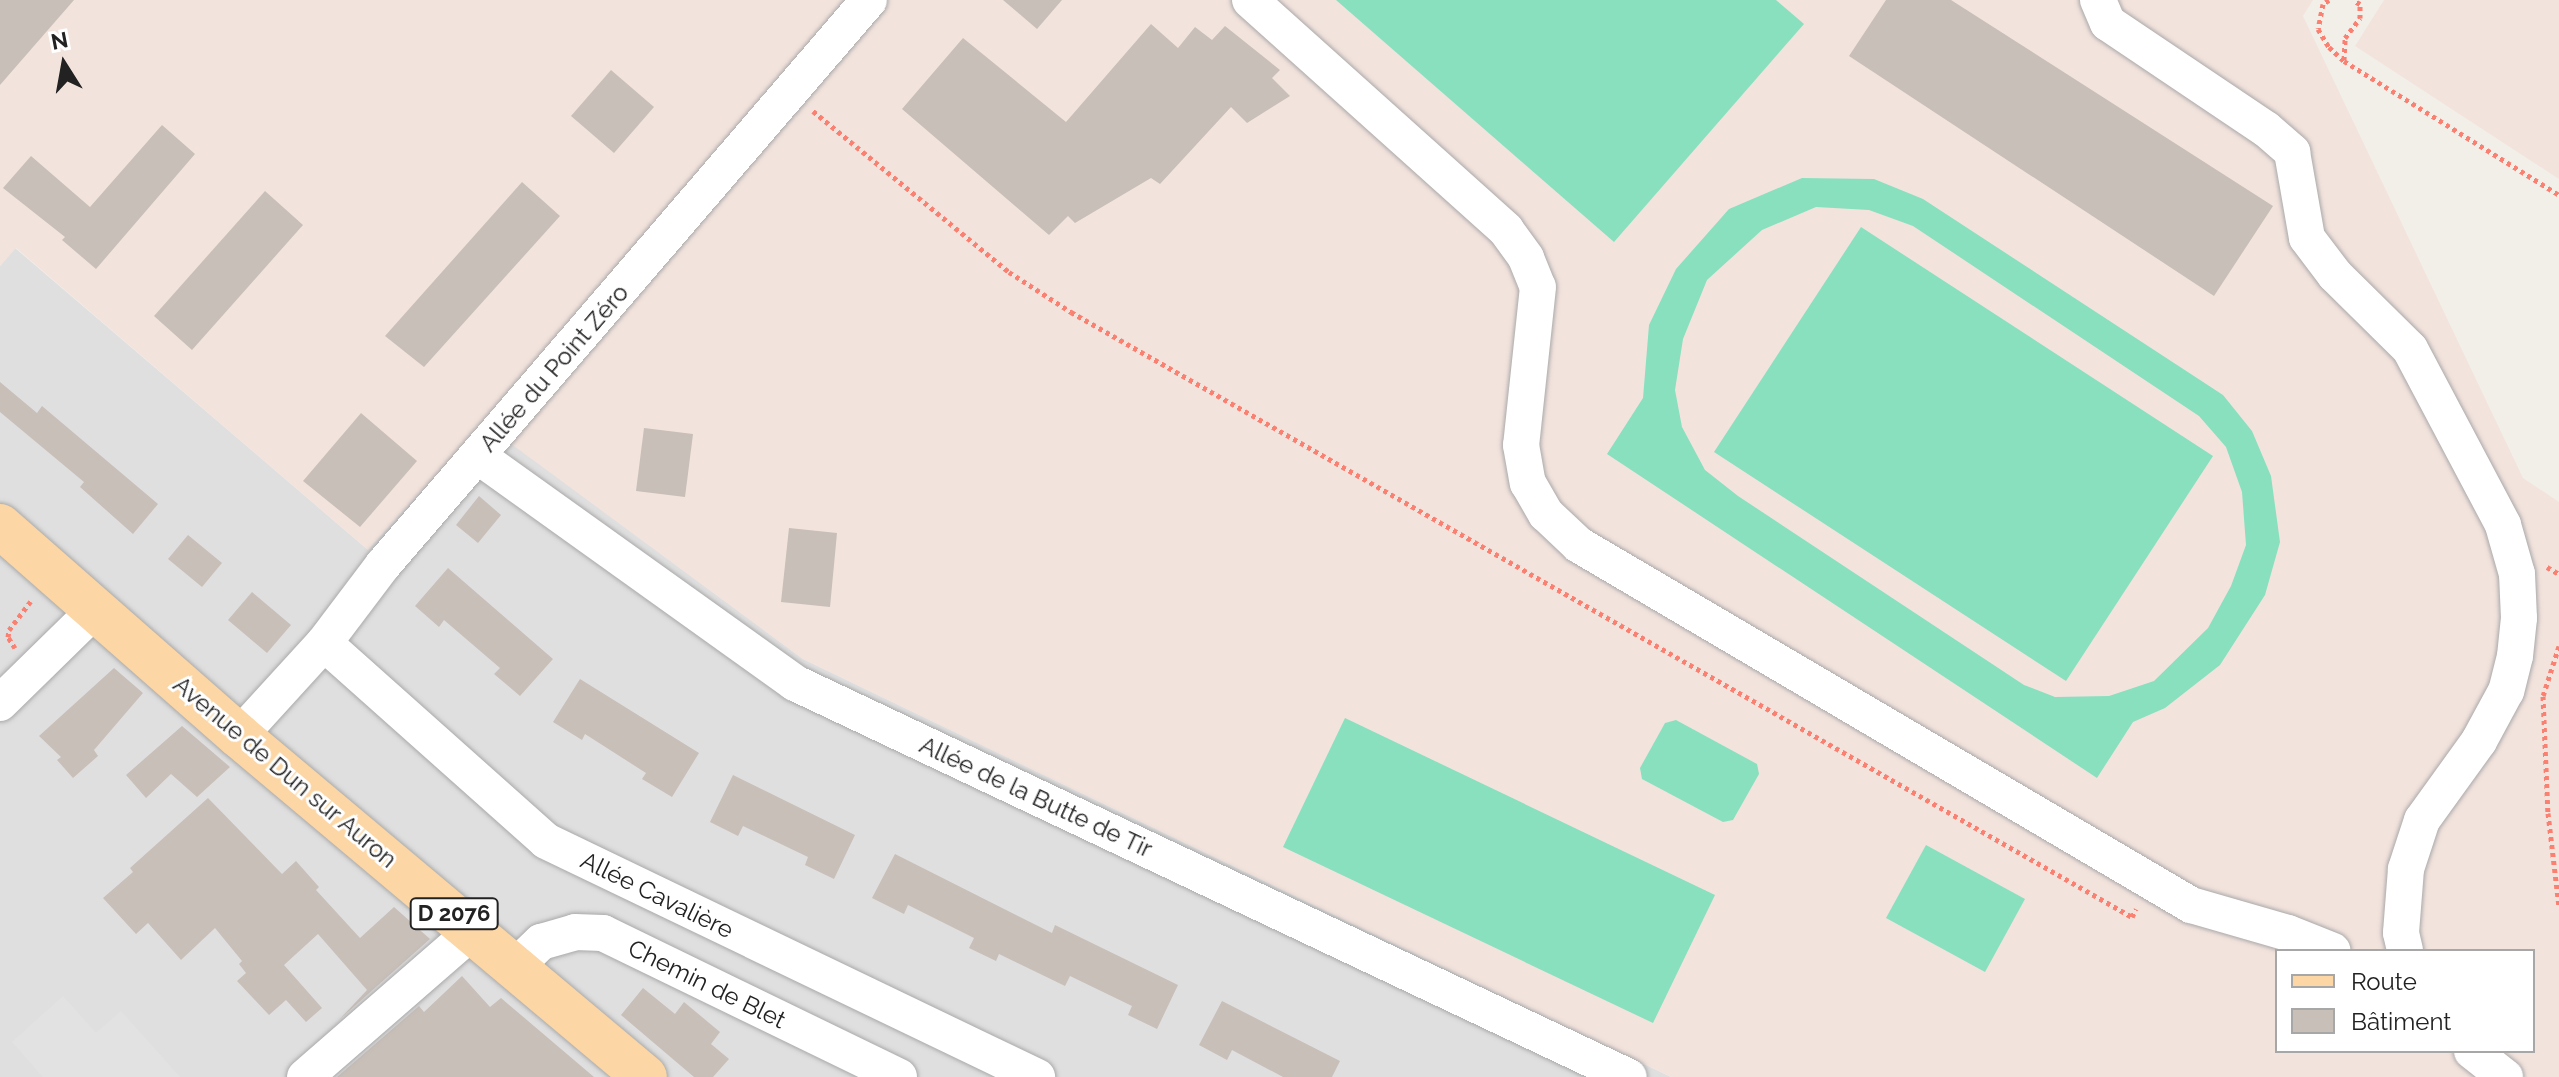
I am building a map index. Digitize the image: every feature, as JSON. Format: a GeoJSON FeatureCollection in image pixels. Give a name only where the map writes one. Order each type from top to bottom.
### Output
{"type":"FeatureCollection","features":[{"type":"Feature","properties":{"kind":"main road","name":"Avenue de Dun sur Auron"},"geometry":{"type":"LineString","coordinates":[[0,526],[239,736],[645,1077]]}},
{"type":"Feature","properties":{"kind":"street","name":"Allée du Point Zéro"},"geometry":{"type":"LineString","coordinates":[[239,736],[324,643],[383,565],[869,0]]}},
{"type":"Feature","properties":{"kind":"street"},"geometry":{"type":"LineString","coordinates":[[1250,0],[1506,230],[1526,258],[1538,287],[1521,445],[1528,483],[1546,514],[1579,545],[2152,882],[2211,912],[2288,933],[2328,949]]}},
{"type":"Feature","properties":{"kind":"street"},"geometry":{"type":"LineString","coordinates":[[2098,0],[2108,23],[2266,129],[2292,152],[2307,238],[2335,275],[2410,349],[2503,525],[2517,574],[2519,618],[2515,656],[2506,691],[2479,741],[2422,820],[2406,869],[2401,933],[2405,949]]}},
{"type":"Feature","properties":{"kind":"street","name":"Allée de la Butte de Tir"},"geometry":{"type":"LineString","coordinates":[[478,456],[795,683],[1629,1077]]}},
{"type":"Feature","properties":{"kind":"street"},"geometry":{"type":"LineString","coordinates":[[0,703],[96,609]]}},
{"type":"Feature","properties":{"kind":"street","name":"Allée Cavalière"},"geometry":{"type":"LineString","coordinates":[[324,643],[546,841],[1037,1077]]}},
{"type":"Feature","properties":{"kind":"street"},"geometry":{"type":"LineString","coordinates":[[305,1077],[473,931]]}},
{"type":"Feature","properties":{"kind":"street","name":"Chemin de Blet"},"geometry":{"type":"LineString","coordinates":[[516,966],[541,942],[575,932],[603,933],[899,1077]]}},
{"type":"Feature","properties":{"kind":"street"},"geometry":{"type":"LineString","coordinates":[[2475,1053],[2505,1077]]}},
{"type":"Feature","properties":{"kind":"path"},"geometry":{"type":"LineString","coordinates":[[2329,0],[2323,4],[2318,29],[2329,47],[2344,61],[2559,195]]}},
{"type":"Feature","properties":{"kind":"path"},"geometry":{"type":"LineString","coordinates":[[2344,61],[2345,38],[2360,18],[2360,4],[2353,0]]}},
{"type":"Feature","properties":{"kind":"path"},"geometry":{"type":"LineString","coordinates":[[790,93],[1009,272],[1071,312],[2132,917],[2152,882]]}},
{"type":"Feature","properties":{"kind":"path"},"geometry":{"type":"LineString","coordinates":[[18,651],[8,637],[9,630],[32,604],[25,593]]}},
{"type":"Feature","properties":{"kind":"path"},"geometry":{"type":"LineString","coordinates":[[2559,646],[2543,696],[2543,739],[2559,906]]}},
{"type":"Feature","properties":{"kind":"shaded area"},"geometry":{"type":"Polygon","coordinates":[[[0,0],[2313,0],[2303,16],[2523,478],[2559,502],[2559,1077],[1671,1077],[803,659],[483,423],[368,550],[16,248],[0,266],[0,0]]]}},
{"type":"Feature","properties":{"kind":"shaded area"},"geometry":{"type":"Polygon","coordinates":[[[2384,0],[2559,0],[2559,179],[2355,46],[2384,0]]]}},
{"type":"Feature","properties":{"kind":"shaded area"},"geometry":{"type":"Polygon","coordinates":[[[15,248],[367,549],[483,422],[803,659],[1671,1077],[0,1077],[0,266],[15,248]]]}},
{"type":"Feature","properties":{"kind":"shaded area"},"geometry":{"type":"Polygon","coordinates":[[[63,996],[96,1033],[121,1011],[180,1077],[43,1077],[12,1042],[63,996]]]}},
{"type":"Feature","properties":{"kind":"green space"},"geometry":{"type":"Polygon","coordinates":[[[1336,0],[1776,0],[1804,24],[1614,242],[1336,0]]]}},
{"type":"Feature","properties":{"kind":"green space"},"geometry":{"type":"Polygon","coordinates":[[[1802,178],[1874,179],[1923,199],[2223,395],[2252,431],[2271,476],[2280,542],[2265,595],[2220,665],[2165,708],[2133,722],[2097,778],[1607,454],[1643,398],[1649,325],[1676,269],[1729,209],[1802,178]],[[1816,207],[1762,230],[1707,280],[1683,339],[1675,390],[1682,427],[1705,470],[1738,496],[2024,685],[2055,697],[2109,696],[2154,681],[2208,628],[2231,586],[2246,545],[2242,492],[2226,447],[2199,416],[1913,226],[1869,210],[1816,207]]]}},
{"type":"Feature","properties":{"kind":"green space"},"geometry":{"type":"Polygon","coordinates":[[[1861,227],[2213,456],[2066,681],[1714,452],[1861,227]]]}},
{"type":"Feature","properties":{"kind":"green space"},"geometry":{"type":"Polygon","coordinates":[[[1345,718],[1715,895],[1653,1023],[1283,847],[1345,718]]]}},
{"type":"Feature","properties":{"kind":"green space"},"geometry":{"type":"Polygon","coordinates":[[[1676,720],[1757,764],[1759,774],[1733,820],[1723,822],[1642,779],[1640,768],[1665,723],[1676,720]]]}},
{"type":"Feature","properties":{"kind":"green space"},"geometry":{"type":"Polygon","coordinates":[[[1926,845],[2025,899],[1985,972],[1886,918],[1926,845]]]}},
{"type":"Feature","properties":{"kind":"building"},"geometry":{"type":"Polygon","coordinates":[[[0,0],[74,0],[0,85],[0,0]]]}},
{"type":"Feature","properties":{"kind":"building"},"geometry":{"type":"Polygon","coordinates":[[[1003,0],[1062,0],[1037,29],[1003,0]]]}},
{"type":"Feature","properties":{"kind":"building"},"geometry":{"type":"Polygon","coordinates":[[[1886,0],[1951,0],[2273,206],[2214,296],[1849,56],[1886,0]]]}},
{"type":"Feature","properties":{"kind":"building"},"geometry":{"type":"Polygon","coordinates":[[[1151,24],[1178,48],[1195,27],[1212,40],[1225,26],[1280,70],[1272,78],[1290,96],[1247,123],[1231,107],[1160,184],[1151,178],[1075,223],[1068,216],[1049,235],[902,109],[963,38],[1066,122],[1151,24]]]}},
{"type":"Feature","properties":{"kind":"building"},"geometry":{"type":"Polygon","coordinates":[[[611,70],[654,107],[614,153],[571,116],[611,70]]]}},
{"type":"Feature","properties":{"kind":"building"},"geometry":{"type":"Polygon","coordinates":[[[162,125],[195,154],[96,269],[62,240],[65,237],[3,188],[31,156],[90,207],[162,125]]]}},
{"type":"Feature","properties":{"kind":"building"},"geometry":{"type":"Polygon","coordinates":[[[522,182],[560,216],[424,367],[385,336],[522,182]]]}},
{"type":"Feature","properties":{"kind":"building"},"geometry":{"type":"Polygon","coordinates":[[[265,191],[303,225],[192,350],[154,316],[265,191]]]}},
{"type":"Feature","properties":{"kind":"building"},"geometry":{"type":"Polygon","coordinates":[[[0,382],[37,413],[42,406],[158,504],[133,534],[80,487],[84,482],[0,412],[0,382]]]}},
{"type":"Feature","properties":{"kind":"building"},"geometry":{"type":"Polygon","coordinates":[[[361,413],[417,461],[360,527],[303,481],[361,413]]]}},
{"type":"Feature","properties":{"kind":"building"},"geometry":{"type":"Polygon","coordinates":[[[644,428],[693,434],[685,497],[636,491],[644,428]]]}},
{"type":"Feature","properties":{"kind":"building"},"geometry":{"type":"Polygon","coordinates":[[[479,496],[501,515],[478,543],[456,525],[479,496]]]}},
{"type":"Feature","properties":{"kind":"building"},"geometry":{"type":"Polygon","coordinates":[[[789,528],[837,533],[830,607],[781,602],[789,528]]]}},
{"type":"Feature","properties":{"kind":"building"},"geometry":{"type":"Polygon","coordinates":[[[188,535],[222,563],[202,587],[168,559],[188,535]]]}},
{"type":"Feature","properties":{"kind":"building"},"geometry":{"type":"Polygon","coordinates":[[[448,568],[553,659],[520,696],[494,674],[500,668],[444,620],[439,627],[415,606],[448,568]]]}},
{"type":"Feature","properties":{"kind":"building"},"geometry":{"type":"Polygon","coordinates":[[[252,592],[291,625],[267,653],[228,620],[252,592]]]}},
{"type":"Feature","properties":{"kind":"building"},"geometry":{"type":"Polygon","coordinates":[[[114,668],[143,693],[94,750],[98,756],[73,778],[57,760],[61,757],[39,736],[114,668]]]}},
{"type":"Feature","properties":{"kind":"building"},"geometry":{"type":"Polygon","coordinates":[[[580,679],[699,753],[672,797],[642,779],[646,773],[585,734],[582,740],[553,722],[580,679]]]}},
{"type":"Feature","properties":{"kind":"building"},"geometry":{"type":"Polygon","coordinates":[[[182,726],[230,767],[197,797],[171,774],[146,798],[126,775],[182,726]]]}},
{"type":"Feature","properties":{"kind":"building"},"geometry":{"type":"Polygon","coordinates":[[[733,775],[855,835],[834,879],[805,865],[808,857],[743,826],[738,836],[710,822],[733,775]]]}},
{"type":"Feature","properties":{"kind":"building"},"geometry":{"type":"Polygon","coordinates":[[[208,798],[282,874],[296,861],[319,887],[316,890],[360,938],[394,907],[430,939],[340,1019],[367,990],[318,934],[284,965],[322,1008],[306,1022],[286,1000],[269,1015],[237,981],[246,973],[239,964],[242,961],[215,928],[181,960],[148,923],[136,934],[103,898],[133,872],[130,868],[208,798]]]}},
{"type":"Feature","properties":{"kind":"building"},"geometry":{"type":"Polygon","coordinates":[[[895,854],[1052,933],[1055,925],[1178,985],[1157,1029],[1128,1015],[1132,1006],[1070,976],[1065,986],[999,954],[996,961],[969,948],[974,938],[908,905],[904,914],[872,898],[895,854]]]}},
{"type":"Feature","properties":{"kind":"building"},"geometry":{"type":"Polygon","coordinates":[[[462,976],[490,1007],[501,998],[594,1077],[337,1077],[419,1006],[424,1012],[462,976]]]}},
{"type":"Feature","properties":{"kind":"building"},"geometry":{"type":"Polygon","coordinates":[[[643,988],[675,1014],[684,1002],[720,1032],[711,1044],[729,1059],[713,1077],[694,1077],[621,1015],[643,988]]]}},
{"type":"Feature","properties":{"kind":"building"},"geometry":{"type":"Polygon","coordinates":[[[1222,1001],[1340,1061],[1332,1077],[1283,1077],[1232,1050],[1227,1060],[1199,1045],[1222,1001]]]}}]}
